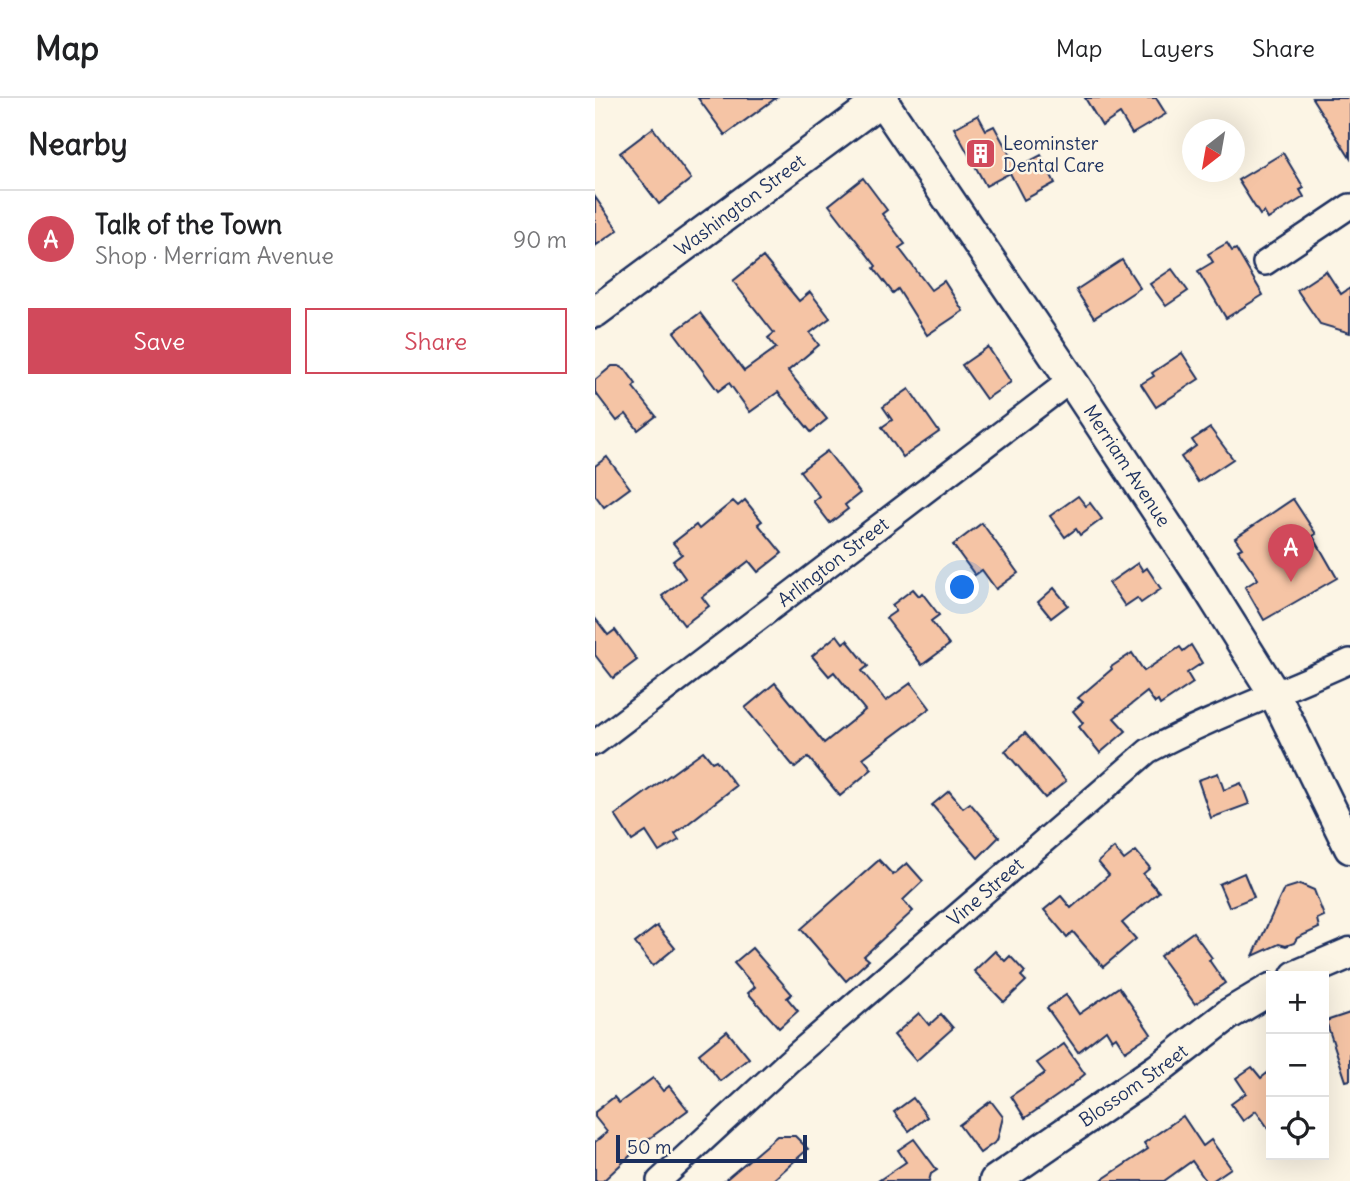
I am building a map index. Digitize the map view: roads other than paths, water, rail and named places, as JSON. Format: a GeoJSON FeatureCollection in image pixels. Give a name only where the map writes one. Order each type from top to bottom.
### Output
{"type":"FeatureCollection","features":[{"type":"Feature","properties":{"kind":"street","name":"Washington Street"},"geometry":{"type":"LineString","coordinates":[[595,312],[882,99]]}},
{"type":"Feature","properties":{"kind":"street","name":"Merriam Avenue"},"geometry":{"type":"LineString","coordinates":[[882,99],[1188,557],[1275,695],[1350,848]]}},
{"type":"Feature","properties":{"kind":"street"},"geometry":{"type":"LineString","coordinates":[[1265,262],[1350,206]]}},
{"type":"Feature","properties":{"kind":"street","name":"Arlington Street"},"geometry":{"type":"LineString","coordinates":[[595,743],[1071,380]]}},
{"type":"Feature","properties":{"kind":"street","name":"Vine Street"},"geometry":{"type":"LineString","coordinates":[[659,1181],[789,1061],[1148,751],[1199,725],[1350,661]]}},
{"type":"Feature","properties":{"kind":"street"},"geometry":{"type":"LineString","coordinates":[[1308,971],[1350,953]]}},
{"type":"Feature","properties":{"kind":"street","name":"Blossom Street"},"geometry":{"type":"LineString","coordinates":[[995,1181],[1158,1069],[1229,1014],[1266,992]]}},
{"type":"Feature","properties":{"kind":"place","name":"Leominster Dental Care"},"geometry":{"type":"Point","coordinates":[980,154]}},
{"type":"Feature","properties":{"kind":"place","name":"Talk of the Town"},"geometry":{"type":"Point","coordinates":[1291,582]}}]}
